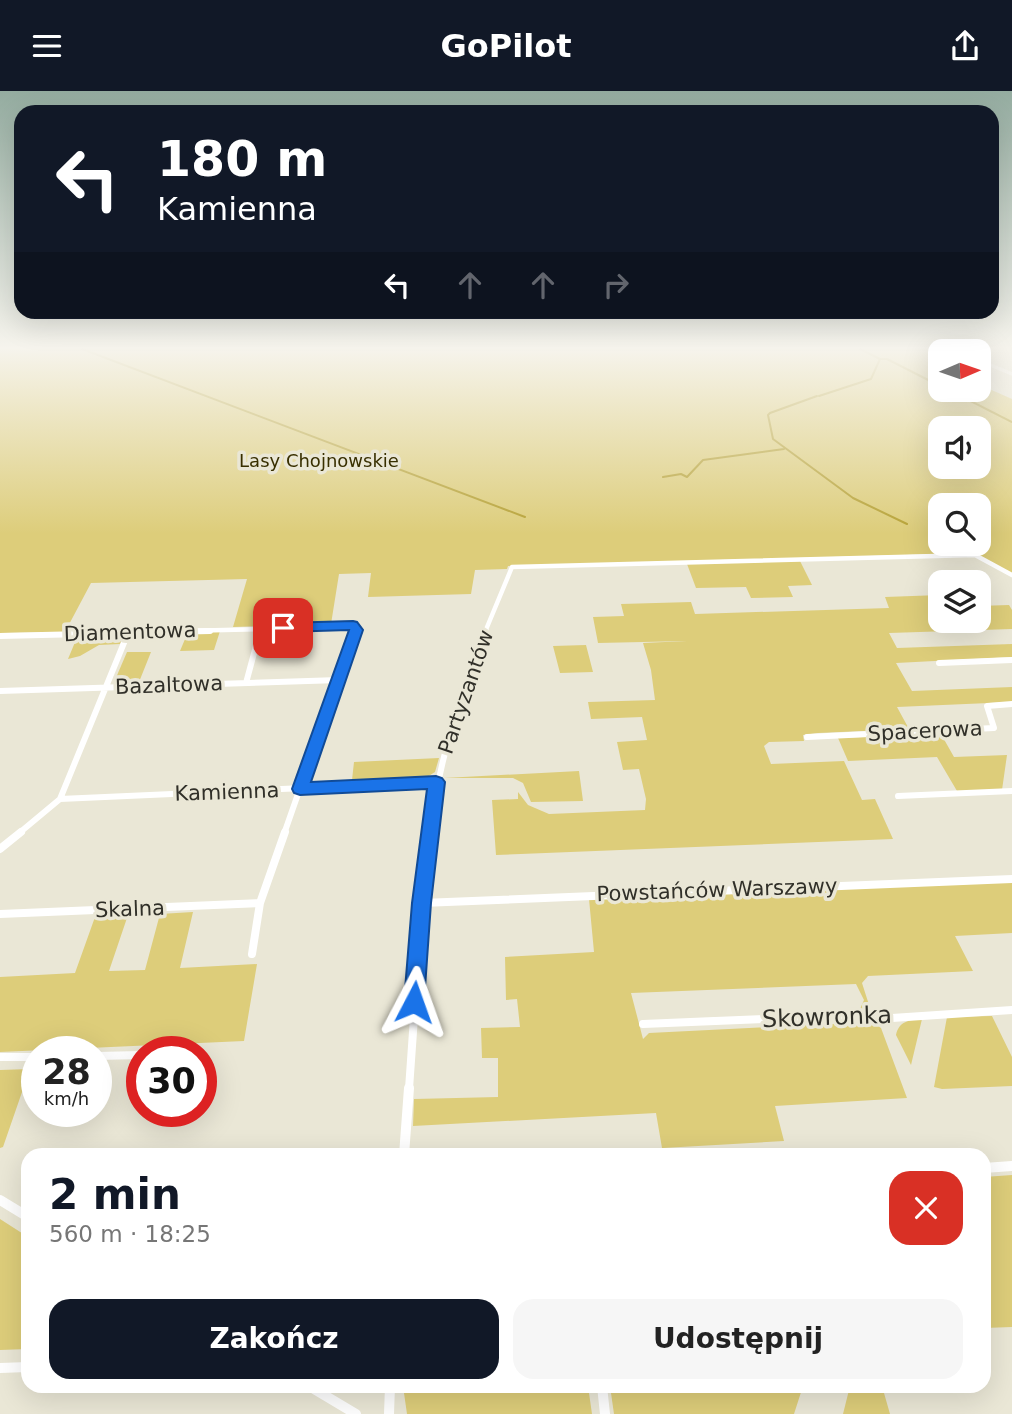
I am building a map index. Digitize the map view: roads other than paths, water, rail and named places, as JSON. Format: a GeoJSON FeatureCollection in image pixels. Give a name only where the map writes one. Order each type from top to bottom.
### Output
{"type":"FeatureCollection","features":[{"type":"Feature","properties":{"kind":"street","name":"Partyzantów"},"geometry":{"type":"LineString","coordinates":[[404,1148],[422,903],[436,782],[466,679],[512,567],[975,555],[1012,575]]}},
{"type":"Feature","properties":{"kind":"street","name":"Diamentowa"},"geometry":{"type":"LineString","coordinates":[[0,636],[353,625],[356,630],[339,680]]}},
{"type":"Feature","properties":{"kind":"street"},"geometry":{"type":"LineString","coordinates":[[246,683],[260,629]]}},
{"type":"Feature","properties":{"kind":"street"},"geometry":{"type":"LineString","coordinates":[[0,849],[60,799],[128,632]]}},
{"type":"Feature","properties":{"kind":"street"},"geometry":{"type":"LineString","coordinates":[[939,663],[1012,660]]}},
{"type":"Feature","properties":{"kind":"street"},"geometry":{"type":"LineString","coordinates":[[252,954],[260,903],[339,680]]}},
{"type":"Feature","properties":{"kind":"street","name":"Bazaltowa"},"geometry":{"type":"LineString","coordinates":[[0,691],[339,680]]}},
{"type":"Feature","properties":{"kind":"street","name":"Spacerowa"},"geometry":{"type":"LineString","coordinates":[[807,737],[994,728],[987,706],[1012,704]]}},
{"type":"Feature","properties":{"kind":"street","name":"Kamienna"},"geometry":{"type":"LineString","coordinates":[[60,799],[436,782]]}},
{"type":"Feature","properties":{"kind":"street"},"geometry":{"type":"LineString","coordinates":[[898,796],[1012,791]]}},
{"type":"Feature","properties":{"kind":"street","name":"Powstańców Warszawy"},"geometry":{"type":"LineString","coordinates":[[422,903],[1012,879]]}},
{"type":"Feature","properties":{"kind":"street","name":"Skalna"},"geometry":{"type":"LineString","coordinates":[[0,914],[260,903]]}},
{"type":"Feature","properties":{"kind":"street","name":"Skowronka"},"geometry":{"type":"LineString","coordinates":[[643,1024],[877,1014],[892,1018],[1012,1010]]}},
{"type":"Feature","properties":{"kind":"street"},"geometry":{"type":"LineString","coordinates":[[0,1058],[21,1057]]}},
{"type":"Feature","properties":{"kind":"street"},"geometry":{"type":"LineString","coordinates":[[991,1168],[1012,1166]]}},
{"type":"Feature","properties":{"kind":"street"},"geometry":{"type":"LineString","coordinates":[[0,1200],[21,1213]]}},
{"type":"Feature","properties":{"kind":"street"},"geometry":{"type":"LineString","coordinates":[[0,1369],[21,1368]]}},
{"type":"Feature","properties":{"kind":"street"},"geometry":{"type":"LineString","coordinates":[[321,1393],[356,1414]]}},
{"type":"Feature","properties":{"kind":"street"},"geometry":{"type":"LineString","coordinates":[[389,1414],[390,1393]]}},
{"type":"Feature","properties":{"kind":"street"},"geometry":{"type":"LineString","coordinates":[[603,1393],[605,1414]]}},
{"type":"Feature","properties":{"kind":"waterway"},"geometry":{"type":"LineString","coordinates":[[245,411],[525,517]]}},
{"type":"Feature","properties":{"kind":"waterway"},"geometry":{"type":"LineString","coordinates":[[776,411],[768,415],[773,439],[853,498],[907,524]]}},
{"type":"Feature","properties":{"kind":"waterway"},"geometry":{"type":"LineString","coordinates":[[990,411],[1012,422]]}},
{"type":"Feature","properties":{"kind":"waterway"},"geometry":{"type":"LineString","coordinates":[[663,477],[681,474],[687,477],[703,460],[784,449]]}},
{"type":"Feature","properties":{"kind":"park label","name":"Lasy Chojnowskie"},"geometry":{"type":"Point","coordinates":[319,461]}}]}
